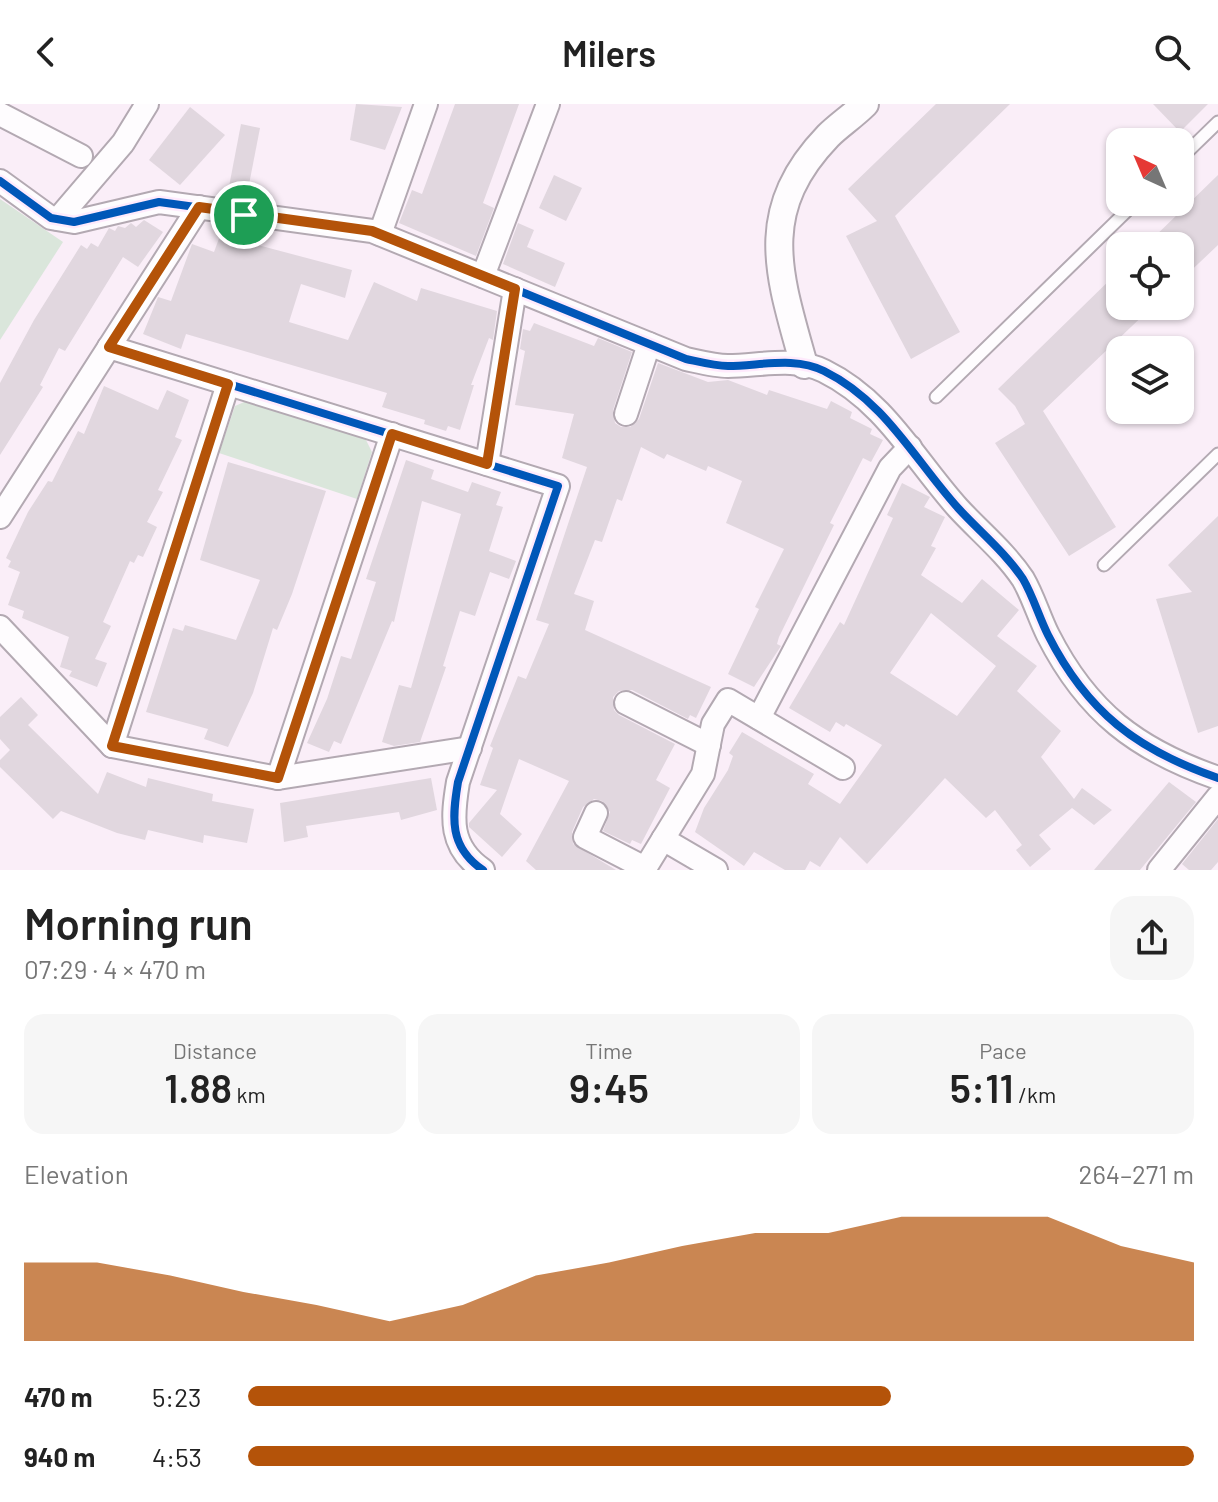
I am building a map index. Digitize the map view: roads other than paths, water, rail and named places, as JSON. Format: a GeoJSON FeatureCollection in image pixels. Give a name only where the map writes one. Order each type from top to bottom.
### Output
{"type":"FeatureCollection","features":[{"type":"Feature","properties":{"kind":"street"},"geometry":{"type":"LineString","coordinates":[[58,219],[123,143],[147,104]]}},
{"type":"Feature","properties":{"kind":"street"},"geometry":{"type":"LineString","coordinates":[[380,234],[426,104]]}},
{"type":"Feature","properties":{"kind":"street"},"geometry":{"type":"LineString","coordinates":[[483,276],[548,104]]}},
{"type":"Feature","properties":{"kind":"street"},"geometry":{"type":"LineString","coordinates":[[804,365],[779,272],[779,233],[787,195],[828,136],[865,104]]}},
{"type":"Feature","properties":{"kind":"street"},"geometry":{"type":"LineString","coordinates":[[13,113],[81,156]]}},
{"type":"Feature","properties":{"kind":"street"},"geometry":{"type":"LineString","coordinates":[[0,181],[51,218],[74,222],[159,202],[380,234],[686,359],[725,366],[804,365],[821,369],[862,392],[957,507],[1010,561],[1025,584],[1048,636],[1086,696],[1116,727],[1152,751],[1218,778]]}},
{"type":"Feature","properties":{"kind":"street"},"geometry":{"type":"LineString","coordinates":[[0,517],[199,207]]}},
{"type":"Feature","properties":{"kind":"street"},"geometry":{"type":"LineString","coordinates":[[487,464],[515,289]]}},
{"type":"Feature","properties":{"kind":"street"},"geometry":{"type":"LineString","coordinates":[[626,414],[649,344]]}},
{"type":"Feature","properties":{"kind":"street"},"geometry":{"type":"LineString","coordinates":[[109,347],[558,486],[458,782],[451,820],[456,842],[483,870]]}},
{"type":"Feature","properties":{"kind":"street"},"geometry":{"type":"LineString","coordinates":[[112,746],[228,384]]}},
{"type":"Feature","properties":{"kind":"street"},"geometry":{"type":"LineString","coordinates":[[278,778],[392,434]]}},
{"type":"Feature","properties":{"kind":"street"},"geometry":{"type":"LineString","coordinates":[[759,718],[890,468],[910,447]]}},
{"type":"Feature","properties":{"kind":"street"},"geometry":{"type":"LineString","coordinates":[[0,627],[112,746],[278,778],[470,748]]}},
{"type":"Feature","properties":{"kind":"street"},"geometry":{"type":"LineString","coordinates":[[596,813],[585,837],[645,869],[703,774],[713,724],[728,700],[843,768]]}},
{"type":"Feature","properties":{"kind":"street"},"geometry":{"type":"LineString","coordinates":[[626,703],[709,745]]}},
{"type":"Feature","properties":{"kind":"street"},"geometry":{"type":"LineString","coordinates":[[1159,870],[1218,797]]}},
{"type":"Feature","properties":{"kind":"street"},"geometry":{"type":"LineString","coordinates":[[663,839],[716,870]]}},
{"type":"Feature","properties":{"kind":"lane"},"geometry":{"type":"LineString","coordinates":[[1194,145],[1218,122]]}},
{"type":"Feature","properties":{"kind":"lane"},"geometry":{"type":"LineString","coordinates":[[936,397],[1122,216]]}},
{"type":"Feature","properties":{"kind":"lane"},"geometry":{"type":"LineString","coordinates":[[1104,565],[1218,454]]}}]}
